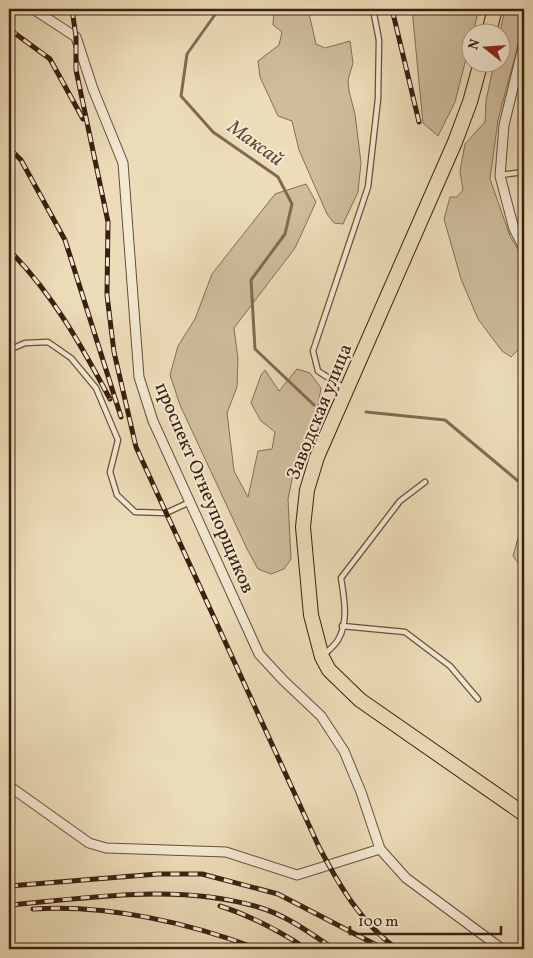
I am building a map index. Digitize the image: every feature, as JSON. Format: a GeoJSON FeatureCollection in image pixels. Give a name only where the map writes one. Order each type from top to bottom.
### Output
{"type":"FeatureCollection","features":[{"type":"Feature","properties":{"kind":"main road"},"geometry":{"type":"LineString","coordinates":[[491,22],[495,9]]}},
{"type":"Feature","properties":{"kind":"main road","name":"Заводская улица"},"geometry":{"type":"LineString","coordinates":[[478,72],[470,102],[455,142],[410,249],[317,457],[307,490],[303,527],[311,616],[322,657],[329,670],[339,682],[360,700],[524,814]]}},
{"type":"Feature","properties":{"kind":"street","name":"проспект Огнеупорщиков"},"geometry":{"type":"LineString","coordinates":[[33,9],[76,37],[93,89],[123,163],[139,377],[152,420],[259,654],[321,716],[344,751],[361,792],[380,849]]}},
{"type":"Feature","properties":{"kind":"street"},"geometry":{"type":"LineString","coordinates":[[524,43],[504,125],[500,176],[514,229],[524,248]]}},
{"type":"Feature","properties":{"kind":"street"},"geometry":{"type":"LineString","coordinates":[[9,786],[89,843],[106,848],[226,852],[297,875],[380,849],[406,878],[502,949]]}},
{"type":"Feature","properties":{"kind":"lane"},"geometry":{"type":"LineString","coordinates":[[348,390],[318,371],[313,351],[368,186],[378,99],[379,40],[373,9]]}},
{"type":"Feature","properties":{"kind":"lane"},"geometry":{"type":"LineString","coordinates":[[500,176],[524,172]]}},
{"type":"Feature","properties":{"kind":"lane"},"geometry":{"type":"LineString","coordinates":[[9,350],[25,343],[48,342],[71,358],[96,388],[118,440],[110,472],[117,495],[135,512],[166,513],[190,502]]}},
{"type":"Feature","properties":{"kind":"lane"},"geometry":{"type":"LineString","coordinates":[[322,657],[339,640],[345,604],[341,578],[400,501],[425,482]]}},
{"type":"Feature","properties":{"kind":"lane"},"geometry":{"type":"LineString","coordinates":[[342,626],[405,632],[450,666],[478,699]]}},
{"type":"Feature","properties":{"kind":"shaded area"},"geometry":{"type":"Polygon","coordinates":[[[274,9],[308,9],[316,44],[325,48],[350,41],[353,63],[348,80],[355,114],[361,163],[358,192],[343,224],[334,223],[327,214],[299,150],[292,121],[278,116],[260,77],[258,61],[279,45],[282,32],[273,25],[274,9]]]}},
{"type":"Feature","properties":{"kind":"shaded area"},"geometry":{"type":"Polygon","coordinates":[[[412,9],[479,9],[476,22],[460,22],[460,72],[463,72],[455,102],[438,136],[423,123],[412,9]]]}},
{"type":"Feature","properties":{"kind":"shaded area"},"geometry":{"type":"Polygon","coordinates":[[[505,9],[523,9],[517,49],[498,120],[490,179],[510,236],[524,260],[524,335],[519,349],[511,357],[502,351],[478,319],[461,279],[444,219],[450,197],[457,197],[463,190],[460,171],[465,144],[485,122],[486,101],[492,72],[510,72],[510,22],[502,22],[505,9]]]}},
{"type":"Feature","properties":{"kind":"shaded area"},"geometry":{"type":"Polygon","coordinates":[[[306,184],[316,202],[295,248],[234,328],[238,359],[237,387],[227,413],[234,471],[248,497],[258,451],[272,449],[275,432],[261,421],[251,403],[261,375],[265,370],[279,391],[297,369],[310,373],[321,388],[316,418],[296,460],[288,499],[291,559],[284,569],[271,574],[258,569],[247,549],[180,405],[170,375],[178,346],[195,319],[212,274],[275,194],[306,184]]]}},
{"type":"Feature","properties":{"kind":"shaded area"},"geometry":{"type":"Polygon","coordinates":[[[524,528],[524,571],[513,556],[520,531],[524,528]]]}},
{"type":"Feature","properties":{"kind":"waterway","name":"Максай"},"geometry":{"type":"LineString","coordinates":[[219,9],[187,54],[181,96],[213,132],[278,177],[292,204],[285,234],[251,280],[255,349],[314,405]]}},
{"type":"Feature","properties":{"kind":"waterway","name":"Максай"},"geometry":{"type":"LineString","coordinates":[[366,412],[445,420],[524,486]]}},
{"type":"Feature","properties":{"kind":"railway"},"geometry":{"type":"LineString","coordinates":[[72,9],[76,37],[76,70],[108,222],[107,295],[114,352],[136,447],[319,847],[352,902],[372,927],[397,949]]}},
{"type":"Feature","properties":{"kind":"railway"},"geometry":{"type":"LineString","coordinates":[[392,9],[419,122]]}},
{"type":"Feature","properties":{"kind":"railway"},"geometry":{"type":"LineString","coordinates":[[9,29],[50,59],[83,119]]}},
{"type":"Feature","properties":{"kind":"railway"},"geometry":{"type":"LineString","coordinates":[[9,148],[21,160],[65,240],[121,417]]}},
{"type":"Feature","properties":{"kind":"railway"},"geometry":{"type":"LineString","coordinates":[[9,250],[39,284],[65,320],[110,399]]}},
{"type":"Feature","properties":{"kind":"railway"},"geometry":{"type":"LineString","coordinates":[[9,886],[158,874],[202,874],[278,894],[384,949]]}},
{"type":"Feature","properties":{"kind":"railway"},"geometry":{"type":"LineString","coordinates":[[9,905],[134,894],[197,896],[228,900],[268,910],[298,925],[334,949]]}},
{"type":"Feature","properties":{"kind":"railway"},"geometry":{"type":"LineString","coordinates":[[220,906],[265,924],[307,949]]}},
{"type":"Feature","properties":{"kind":"railway"},"geometry":{"type":"LineString","coordinates":[[33,909],[90,909],[148,917],[205,931],[258,949]]}}]}
